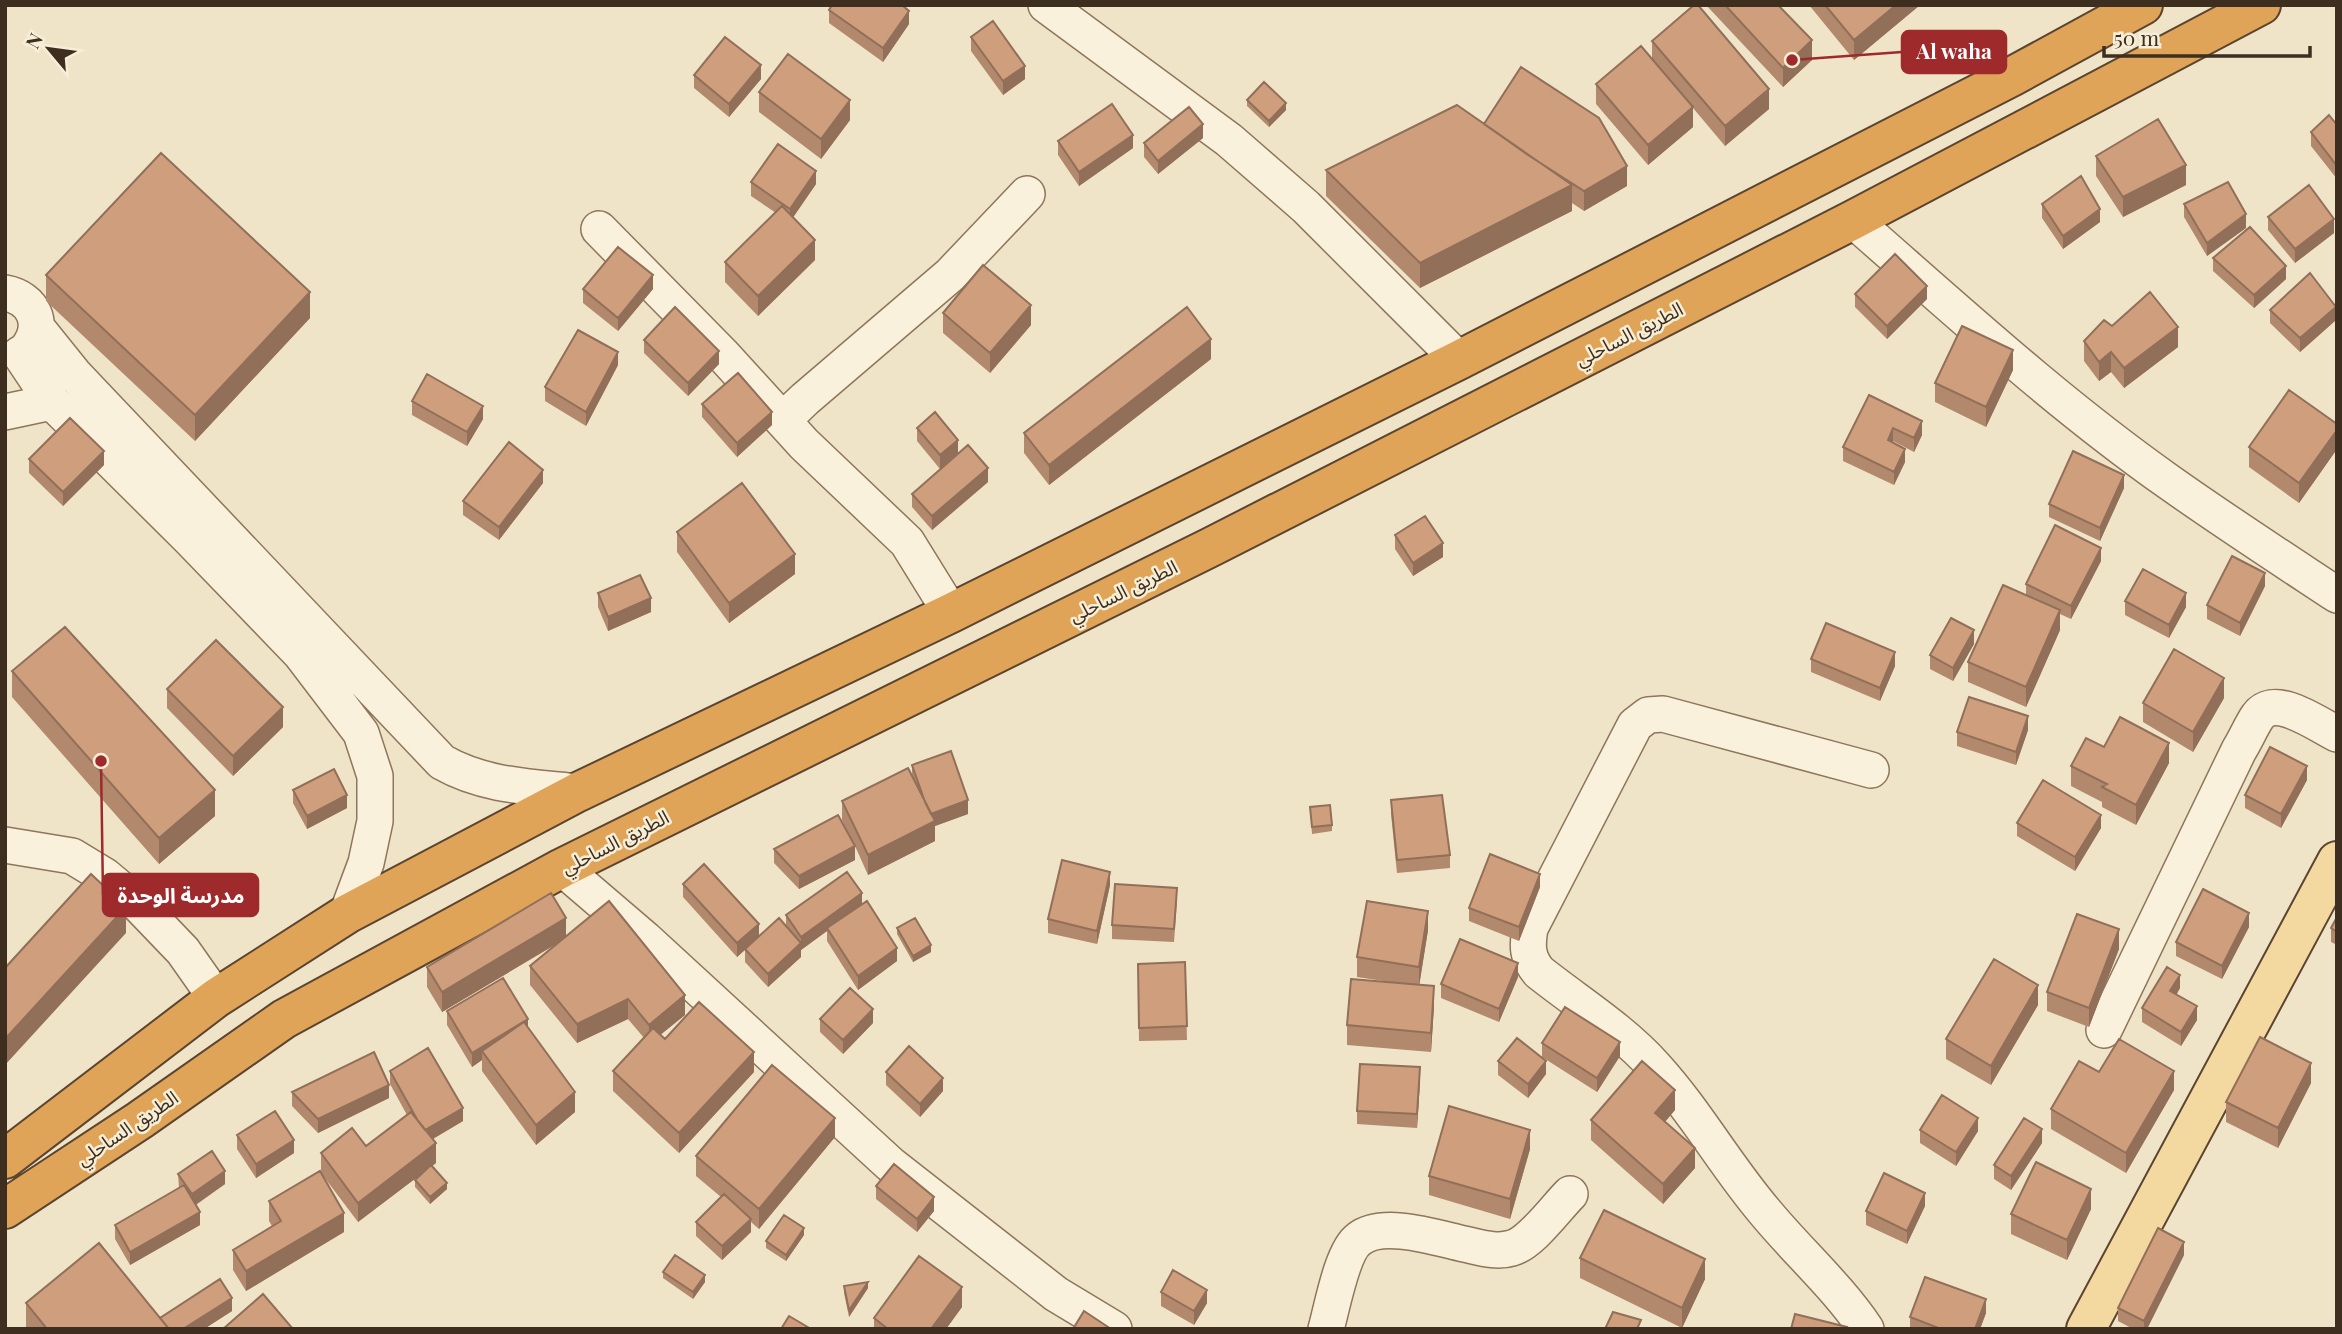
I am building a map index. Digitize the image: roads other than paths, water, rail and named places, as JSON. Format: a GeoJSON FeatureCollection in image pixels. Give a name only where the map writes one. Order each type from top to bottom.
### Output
{"type":"FeatureCollection","features":[{"type":"Feature","properties":{"kind":"highway"},"geometry":{"type":"LineString","coordinates":[[5,1160],[216,998],[347,914],[578,792],[951,613],[1459,360],[2013,76],[2143,5]]}},
{"type":"Feature","properties":{"kind":"highway","name":"الطريق الساحلي"},"geometry":{"type":"LineString","coordinates":[[5,1209],[140,1120],[284,1019],[562,869],[1211,547],[1853,220],[2235,11]]}},
{"type":"Feature","properties":{"kind":"main road"},"geometry":{"type":"LineString","coordinates":[[2087,1329],[2337,861]]}},
{"type":"Feature","properties":{"kind":"street"},"geometry":{"type":"LineString","coordinates":[[1046,5],[1229,140],[1297,199],[1459,360]]}},
{"type":"Feature","properties":{"kind":"street"},"geometry":{"type":"LineString","coordinates":[[783,420],[950,275],[1027,194]]}},
{"type":"Feature","properties":{"kind":"street"},"geometry":{"type":"LineString","coordinates":[[1853,220],[2006,354],[2167,482],[2337,596]]}},
{"type":"Feature","properties":{"kind":"street"},"geometry":{"type":"LineString","coordinates":[[599,229],[804,444],[907,542],[951,613]]}},
{"type":"Feature","properties":{"kind":"street"},"geometry":{"type":"LineString","coordinates":[[5,293],[17,295],[29,304],[35,315],[21,347]]}},
{"type":"Feature","properties":{"kind":"street"},"geometry":{"type":"LineString","coordinates":[[21,347],[52,402],[300,653],[361,733],[375,776],[375,821],[366,863],[347,914]]}},
{"type":"Feature","properties":{"kind":"street"},"geometry":{"type":"LineString","coordinates":[[21,347],[83,384],[442,762],[463,774],[480,779],[578,792]]}},
{"type":"Feature","properties":{"kind":"street"},"geometry":{"type":"LineString","coordinates":[[5,412],[52,402]]}},
{"type":"Feature","properties":{"kind":"street"},"geometry":{"type":"LineString","coordinates":[[2104,1030],[2259,714],[2282,706],[2337,734]]}},
{"type":"Feature","properties":{"kind":"street"},"geometry":{"type":"LineString","coordinates":[[1866,1329],[1838,1290],[1764,1211],[1732,1171],[1690,1109],[1654,1065],[1618,1032],[1539,972],[1530,961],[1528,942],[1530,928],[1635,725],[1648,715],[1663,714],[1871,770]]}},
{"type":"Feature","properties":{"kind":"street"},"geometry":{"type":"LineString","coordinates":[[5,845],[72,856],[104,876],[135,901],[183,951],[216,998]]}},
{"type":"Feature","properties":{"kind":"street"},"geometry":{"type":"LineString","coordinates":[[562,869],[645,939],[890,1164],[1056,1294],[1114,1329]]}},
{"type":"Feature","properties":{"kind":"street"},"geometry":{"type":"LineString","coordinates":[[1326,1329],[1345,1263],[1359,1239],[1380,1231],[1402,1231],[1487,1248],[1512,1248],[1530,1237],[1570,1194]]}},
{"type":"Feature","properties":{"kind":"place","name":"Al waha"},"geometry":{"type":"Point","coordinates":[1792,60]}},
{"type":"Feature","properties":{"kind":"place","name":"مدرسة الوحدة"},"geometry":{"type":"Point","coordinates":[101,761]}}]}
